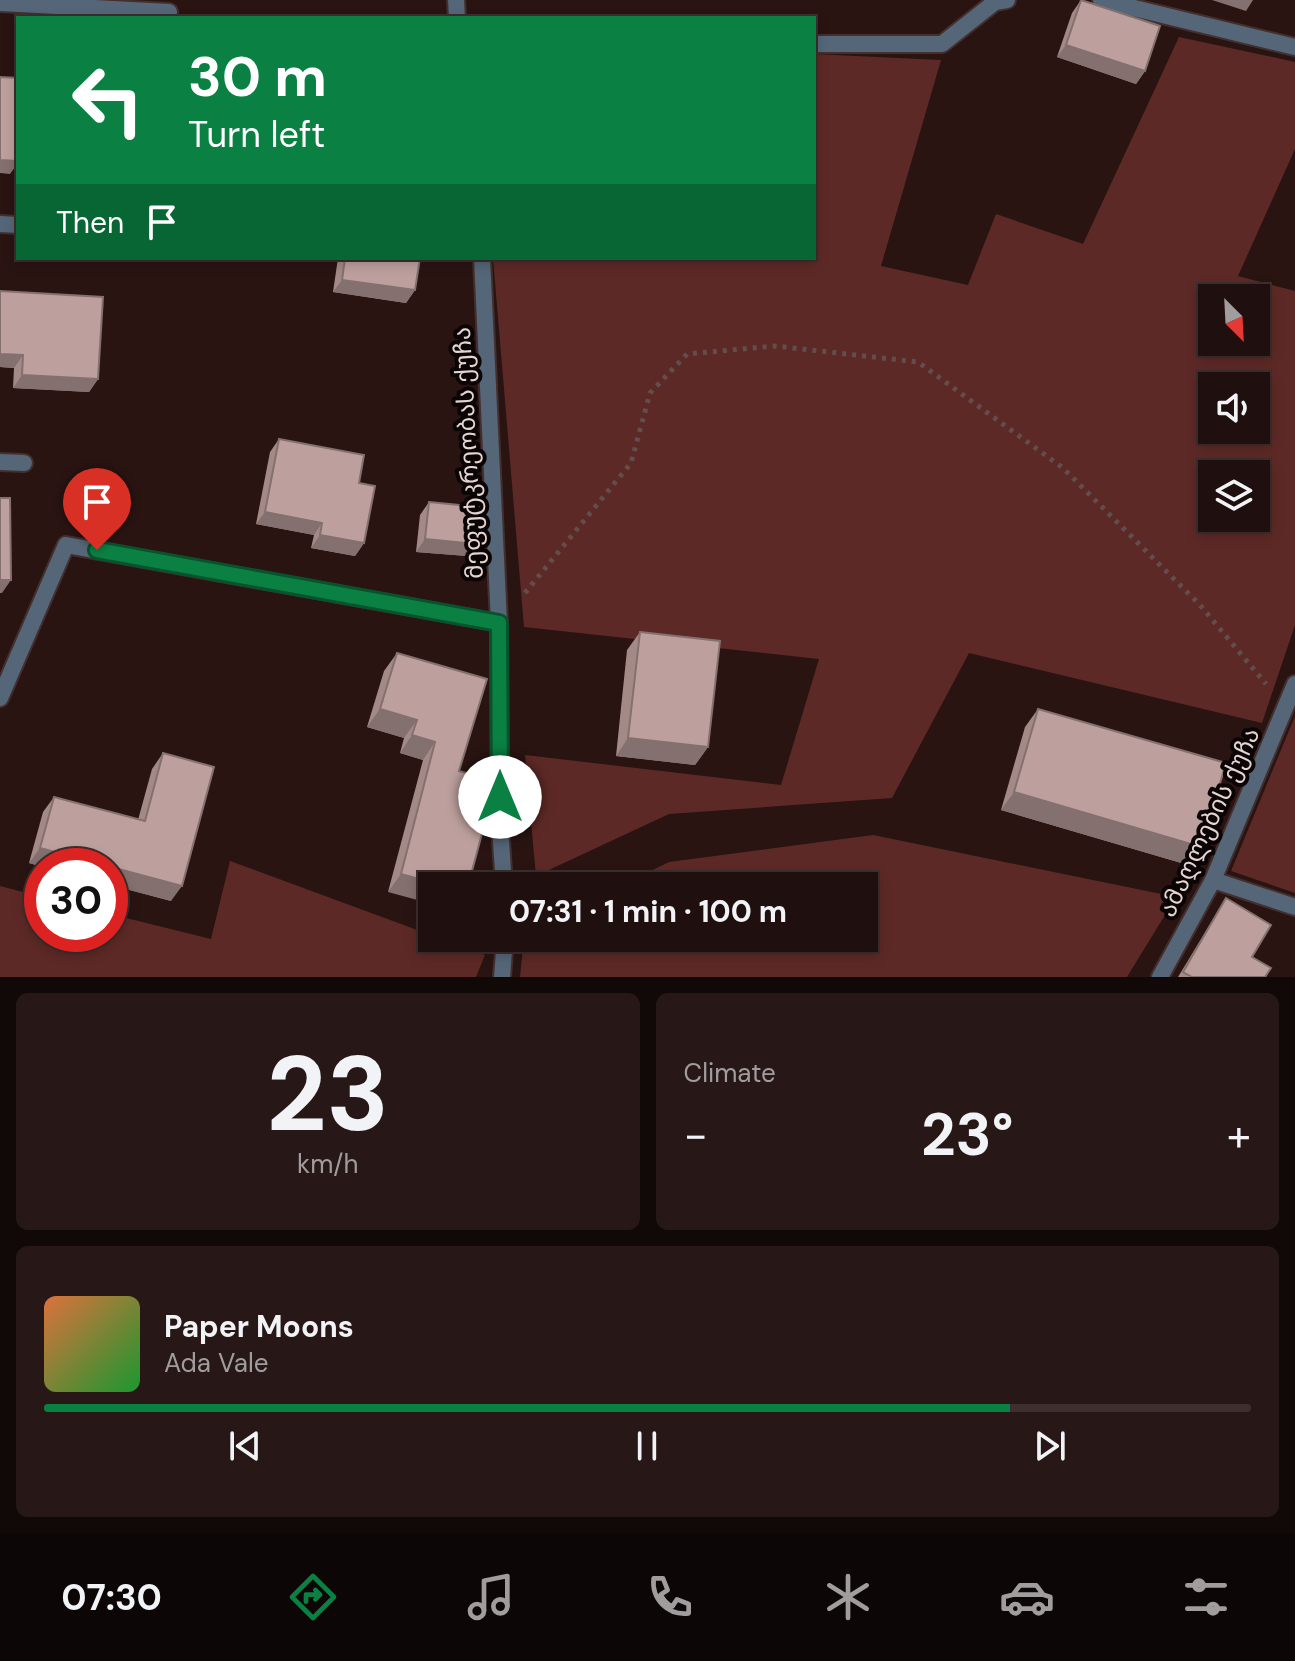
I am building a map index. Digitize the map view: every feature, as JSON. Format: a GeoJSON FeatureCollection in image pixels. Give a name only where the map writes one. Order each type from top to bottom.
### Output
{"type":"FeatureCollection","features":[{"type":"Feature","properties":{"kind":"street"},"geometry":{"type":"LineString","coordinates":[[816,44],[942,44],[995,2],[1007,0]]}},
{"type":"Feature","properties":{"kind":"street"},"geometry":{"type":"LineString","coordinates":[[1101,0],[1295,47]]}},
{"type":"Feature","properties":{"kind":"street"},"geometry":{"type":"LineString","coordinates":[[0,3],[169,12]]}},
{"type":"Feature","properties":{"kind":"street","name":"მეფუტკრეობას ქუჩა"},"geometry":{"type":"LineString","coordinates":[[482,260],[499,623],[503,872]]}},
{"type":"Feature","properties":{"kind":"street"},"geometry":{"type":"LineString","coordinates":[[0,462],[24,463]]}},
{"type":"Feature","properties":{"kind":"street"},"geometry":{"type":"LineString","coordinates":[[0,698],[66,545],[499,623]]}},
{"type":"Feature","properties":{"kind":"street","name":"ამაღლების ქუჩა"},"geometry":{"type":"LineString","coordinates":[[1160,977],[1213,880],[1295,684]]}},
{"type":"Feature","properties":{"kind":"street"},"geometry":{"type":"LineString","coordinates":[[1213,880],[1295,907]]}},
{"type":"Feature","properties":{"kind":"street"},"geometry":{"type":"LineString","coordinates":[[502,977],[504,952]]}},
{"type":"Feature","properties":{"kind":"path"},"geometry":{"type":"LineString","coordinates":[[499,623],[631,463],[650,393],[687,354],[775,346],[918,362],[1063,468],[1200,605],[1287,709]]}},
{"type":"Feature","properties":{"kind":"shaded area"},"geometry":{"type":"Polygon","coordinates":[[[1179,37],[1295,62],[1295,149],[1238,276],[1268,284],[1198,284],[1198,356],[1270,356],[1270,284],[1295,291],[1295,625],[1262,723],[969,653],[892,798],[669,814],[545,872],[536,872],[525,755],[781,785],[819,659],[524,627],[493,260],[816,260],[816,54],[941,60],[881,266],[968,285],[996,214],[1083,244],[1179,37]]]}},
{"type":"Feature","properties":{"kind":"shaded area"},"geometry":{"type":"Polygon","coordinates":[[[1295,716],[1295,893],[1231,871],[1295,716]]]}},
{"type":"Feature","properties":{"kind":"shaded area"},"geometry":{"type":"Polygon","coordinates":[[[873,835],[1176,897],[1127,977],[520,977],[523,952],[878,952],[878,872],[649,872],[669,862],[873,835]]]}},
{"type":"Feature","properties":{"kind":"shaded area"},"geometry":{"type":"Polygon","coordinates":[[[230,861],[418,930],[418,952],[477,952],[485,955],[476,977],[0,977],[0,886],[24,892],[24,952],[128,952],[128,918],[211,939],[230,861]]]}},
{"type":"Feature","properties":{"kind":"building"},"geometry":{"type":"Polygon","coordinates":[[[1081,0],[1160,26],[1145,71],[1066,45],[1081,0]]]}},
{"type":"Feature","properties":{"kind":"building"},"geometry":{"type":"Polygon","coordinates":[[[0,77],[16,78],[16,161],[0,160],[0,77]]]}},
{"type":"Feature","properties":{"kind":"building"},"geometry":{"type":"Polygon","coordinates":[[[345,260],[420,260],[415,290],[342,280],[345,260]]]}},
{"type":"Feature","properties":{"kind":"building"},"geometry":{"type":"Polygon","coordinates":[[[0,291],[103,297],[98,379],[22,375],[23,355],[0,354],[0,291]]]}},
{"type":"Feature","properties":{"kind":"building"},"geometry":{"type":"Polygon","coordinates":[[[279,439],[364,455],[359,483],[375,486],[364,543],[320,535],[322,523],[265,512],[279,439]]]}},
{"type":"Feature","properties":{"kind":"building"},"geometry":{"type":"Polygon","coordinates":[[[0,498],[10,498],[11,580],[0,580],[0,498]]]}},
{"type":"Feature","properties":{"kind":"building"},"geometry":{"type":"Polygon","coordinates":[[[429,502],[479,507],[476,544],[425,539],[429,502]]]}},
{"type":"Feature","properties":{"kind":"building"},"geometry":{"type":"Polygon","coordinates":[[[640,632],[720,641],[708,747],[628,738],[640,632]]]}},
{"type":"Feature","properties":{"kind":"building"},"geometry":{"type":"Polygon","coordinates":[[[397,653],[487,679],[459,771],[496,781],[472,872],[418,872],[418,879],[401,874],[435,742],[412,735],[417,720],[380,709],[397,653]]]}},
{"type":"Feature","properties":{"kind":"building"},"geometry":{"type":"Polygon","coordinates":[[[1038,709],[1226,763],[1201,847],[1014,792],[1038,709]]]}},
{"type":"Feature","properties":{"kind":"building"},"geometry":{"type":"Polygon","coordinates":[[[163,753],[214,767],[182,886],[128,872],[128,848],[40,848],[54,797],[145,821],[163,753]]]}},
{"type":"Feature","properties":{"kind":"building"},"geometry":{"type":"Polygon","coordinates":[[[1226,898],[1271,925],[1252,957],[1271,968],[1265,977],[1192,977],[1183,972],[1226,898]]]}},
{"type":"Feature","properties":{"kind":"route"},"geometry":{"type":"LineString","coordinates":[[97,550],[499,623],[500,797]]}}]}
